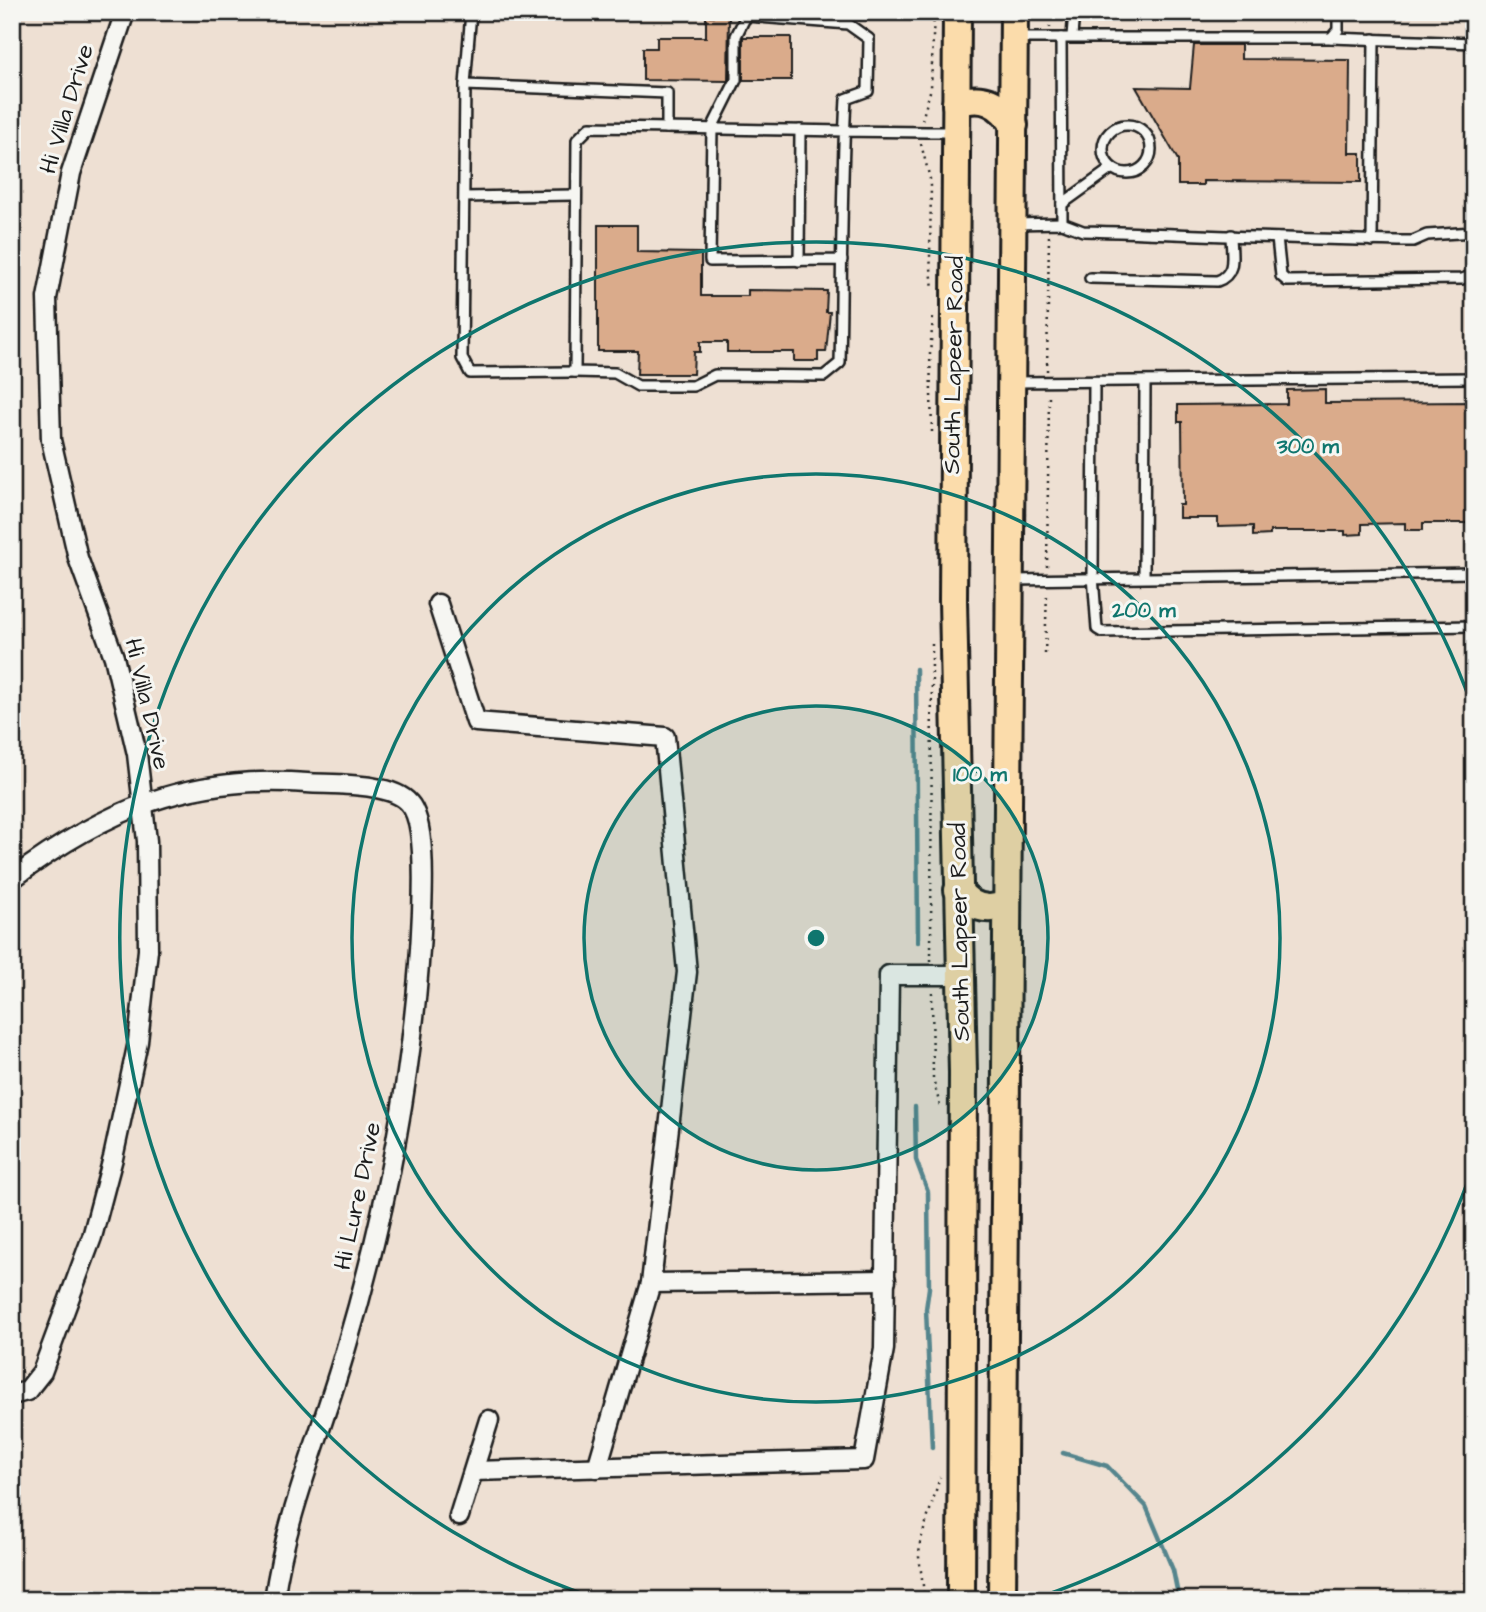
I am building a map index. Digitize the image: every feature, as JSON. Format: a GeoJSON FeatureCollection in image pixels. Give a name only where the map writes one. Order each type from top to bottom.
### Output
{"type":"FeatureCollection","features":[{"type":"Feature","properties":{"kind":"main road","name":"South Lapeer Road"},"geometry":{"type":"LineString","coordinates":[[957,12],[953,600],[961,975],[961,1600]]}},
{"type":"Feature","properties":{"kind":"main road","name":"South Lapeer Road"},"geometry":{"type":"LineString","coordinates":[[1002,1600],[1006,904],[1012,580],[1014,25]]}},
{"type":"Feature","properties":{"kind":"main road"},"geometry":{"type":"LineString","coordinates":[[956,104],[967,100],[987,100],[1006,113],[1014,125]]}},
{"type":"Feature","properties":{"kind":"main road"},"geometry":{"type":"LineString","coordinates":[[958,890],[970,904],[980,907],[999,907],[1006,904]]}},
{"type":"Feature","properties":{"kind":"main road"},"geometry":{"type":"LineString","coordinates":[[962,1537],[983,1534],[991,1538],[1002,1553]]}},
{"type":"Feature","properties":{"kind":"street","name":"Hi Villa Drive"},"geometry":{"type":"LineString","coordinates":[[12,1395],[27,1391],[42,1372],[92,1237],[113,1158],[138,1042],[148,950],[148,841],[137,754],[114,657],[78,558],[51,440],[47,298],[71,173],[125,12]]}},
{"type":"Feature","properties":{"kind":"street"},"geometry":{"type":"LineString","coordinates":[[438,604],[476,722],[665,737],[687,972],[650,1283],[597,1468]]}},
{"type":"Feature","properties":{"kind":"street","name":"Hi Lure Drive"},"geometry":{"type":"LineString","coordinates":[[143,803],[187,791],[291,782],[383,789],[402,796],[416,816],[423,881],[418,999],[394,1157],[375,1246],[345,1352],[293,1510],[274,1600]]}},
{"type":"Feature","properties":{"kind":"street"},"geometry":{"type":"LineString","coordinates":[[12,879],[87,827],[143,803]]}},
{"type":"Feature","properties":{"kind":"street"},"geometry":{"type":"LineString","coordinates":[[474,1471],[864,1460],[884,1349],[889,975],[961,975]]}},
{"type":"Feature","properties":{"kind":"street"},"geometry":{"type":"LineString","coordinates":[[650,1283],[886,1280]]}},
{"type":"Feature","properties":{"kind":"street"},"geometry":{"type":"LineString","coordinates":[[459,1516],[489,1420]]}},
{"type":"Feature","properties":{"kind":"lane"},"geometry":{"type":"LineString","coordinates":[[471,12],[465,85],[461,358],[470,373],[615,373],[638,386],[693,386],[715,374],[824,376],[840,363],[846,99],[868,92],[869,39],[848,24],[746,16],[736,36],[736,80],[712,128],[710,261],[842,260]]}},
{"type":"Feature","properties":{"kind":"lane"},"geometry":{"type":"LineString","coordinates":[[1072,36],[1074,12]]}},
{"type":"Feature","properties":{"kind":"lane"},"geometry":{"type":"LineString","coordinates":[[1331,38],[1338,30],[1338,12]]}},
{"type":"Feature","properties":{"kind":"lane"},"geometry":{"type":"LineString","coordinates":[[1014,25],[1049,38],[1331,38],[1474,43]]}},
{"type":"Feature","properties":{"kind":"lane"},"geometry":{"type":"LineString","coordinates":[[1061,38],[1062,223]]}},
{"type":"Feature","properties":{"kind":"lane"},"geometry":{"type":"LineString","coordinates":[[1372,241],[1374,39]]}},
{"type":"Feature","properties":{"kind":"lane"},"geometry":{"type":"LineString","coordinates":[[465,85],[667,93],[667,128]]}},
{"type":"Feature","properties":{"kind":"lane"},"geometry":{"type":"LineString","coordinates":[[1062,204],[1112,168],[1134,172],[1146,164],[1151,149],[1149,141],[1139,129],[1123,126],[1109,134],[1103,148],[1112,168]]}},
{"type":"Feature","properties":{"kind":"lane"},"geometry":{"type":"LineString","coordinates":[[575,372],[574,195],[577,140],[590,127],[957,132]]}},
{"type":"Feature","properties":{"kind":"lane"},"geometry":{"type":"LineString","coordinates":[[799,261],[800,130]]}},
{"type":"Feature","properties":{"kind":"lane"},"geometry":{"type":"LineString","coordinates":[[465,197],[574,195]]}},
{"type":"Feature","properties":{"kind":"lane"},"geometry":{"type":"LineString","coordinates":[[1013,224],[1062,223],[1083,230],[1231,235],[1297,241],[1413,241],[1427,235],[1473,235]]}},
{"type":"Feature","properties":{"kind":"lane"},"geometry":{"type":"LineString","coordinates":[[1090,278],[1217,281],[1227,278],[1232,270],[1231,235]]}},
{"type":"Feature","properties":{"kind":"lane"},"geometry":{"type":"LineString","coordinates":[[1277,238],[1280,276],[1287,281],[1462,279],[1474,275]]}},
{"type":"Feature","properties":{"kind":"lane"},"geometry":{"type":"LineString","coordinates":[[1012,382],[1144,383],[1474,378]]}},
{"type":"Feature","properties":{"kind":"lane"},"geometry":{"type":"LineString","coordinates":[[1094,382],[1094,624],[1102,632],[1474,626]]}},
{"type":"Feature","properties":{"kind":"lane"},"geometry":{"type":"LineString","coordinates":[[1144,383],[1144,576]]}},
{"type":"Feature","properties":{"kind":"lane"},"geometry":{"type":"LineString","coordinates":[[1012,580],[1093,576],[1474,573]]}},
{"type":"Feature","properties":{"kind":"path"},"geometry":{"type":"LineString","coordinates":[[1049,38],[1050,12]]}},
{"type":"Feature","properties":{"kind":"path"},"geometry":{"type":"LineString","coordinates":[[1045,654],[1049,223]]}},
{"type":"Feature","properties":{"kind":"path"},"geometry":{"type":"LineString","coordinates":[[923,1531],[919,1557],[925,1600]]}},
{"type":"Feature","properties":{"kind":"building"},"geometry":{"type":"Polygon","coordinates":[[[706,16],[729,16],[728,81],[643,80],[643,48],[657,48],[657,37],[706,37],[706,16]]]}},
{"type":"Feature","properties":{"kind":"building"},"geometry":{"type":"Polygon","coordinates":[[[743,37],[791,37],[791,80],[743,80],[743,37]]]}},
{"type":"Feature","properties":{"kind":"building"},"geometry":{"type":"Polygon","coordinates":[[[1194,45],[1241,45],[1241,59],[1350,60],[1349,153],[1361,153],[1361,182],[1203,181],[1203,185],[1178,185],[1178,160],[1136,87],[1190,88],[1194,45]]]}},
{"type":"Feature","properties":{"kind":"building"},"geometry":{"type":"Polygon","coordinates":[[[598,225],[637,225],[637,252],[701,253],[701,296],[748,296],[748,290],[827,291],[826,312],[830,312],[826,352],[818,352],[818,361],[794,361],[794,352],[727,352],[727,342],[700,342],[700,352],[694,352],[693,374],[637,374],[638,351],[598,351],[598,225]]]}},
{"type":"Feature","properties":{"kind":"building"},"geometry":{"type":"Polygon","coordinates":[[[1325,389],[1325,403],[1474,402],[1474,523],[1423,523],[1423,530],[1405,530],[1405,523],[1362,524],[1362,534],[1345,535],[1345,531],[1270,531],[1270,535],[1253,536],[1253,526],[1218,527],[1218,518],[1179,518],[1179,505],[1183,505],[1182,422],[1178,422],[1178,405],[1287,404],[1287,390],[1325,389]]]}},
{"type":"Feature","properties":{"kind":"waterway"},"geometry":{"type":"LineString","coordinates":[[916,669],[918,942]]}},
{"type":"Feature","properties":{"kind":"waterway"},"geometry":{"type":"LineString","coordinates":[[915,1107],[916,1160],[928,1192],[929,1288],[926,1309],[932,1448]]}},
{"type":"Feature","properties":{"kind":"waterway"},"geometry":{"type":"LineString","coordinates":[[1063,1453],[1107,1466],[1146,1506],[1173,1570],[1179,1600]]}}]}
